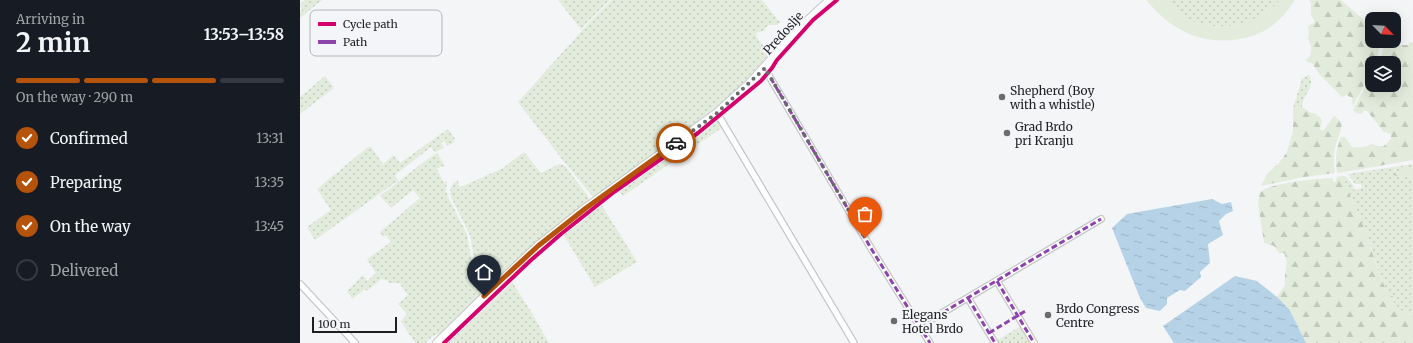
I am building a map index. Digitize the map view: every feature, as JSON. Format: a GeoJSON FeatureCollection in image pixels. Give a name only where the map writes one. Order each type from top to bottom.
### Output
{"type":"FeatureCollection","features":[{"type":"Feature","properties":{"kind":"street","name":"Predoslje"},"geometry":{"type":"LineString","coordinates":[[437,343],[484,296],[538,246],[586,208],[717,113],[765,68],[802,26],[830,0]]}},
{"type":"Feature","properties":{"kind":"street"},"geometry":{"type":"LineString","coordinates":[[765,68],[872,250],[930,343]]}},
{"type":"Feature","properties":{"kind":"street"},"geometry":{"type":"LineString","coordinates":[[717,113],[854,343]]}},
{"type":"Feature","properties":{"kind":"street"},"geometry":{"type":"LineString","coordinates":[[920,326],[1101,219]]}},
{"type":"Feature","properties":{"kind":"street"},"geometry":{"type":"LineString","coordinates":[[997,281],[1034,343]]}},
{"type":"Feature","properties":{"kind":"street"},"geometry":{"type":"LineString","coordinates":[[300,284],[355,343]]}},
{"type":"Feature","properties":{"kind":"street"},"geometry":{"type":"LineString","coordinates":[[968,298],[995,343]]}},
{"type":"Feature","properties":{"kind":"green space"},"geometry":{"type":"Polygon","coordinates":[[[305,0],[322,0],[300,18],[300,12],[302,10],[300,4],[305,0]]]}},
{"type":"Feature","properties":{"kind":"green space"},"geometry":{"type":"Polygon","coordinates":[[[558,0],[610,0],[581,29],[558,0]]]}},
{"type":"Feature","properties":{"kind":"green space"},"geometry":{"type":"Polygon","coordinates":[[[612,0],[762,0],[778,20],[781,21],[777,25],[768,25],[764,31],[757,32],[756,35],[758,40],[772,51],[740,86],[682,134],[593,197],[518,102],[588,24],[612,0]]]}},
{"type":"Feature","properties":{"kind":"green space"},"geometry":{"type":"Polygon","coordinates":[[[1146,0],[1166,0],[1178,12],[1188,19],[1203,25],[1215,27],[1251,21],[1272,8],[1280,0],[1295,0],[1281,18],[1262,32],[1241,39],[1220,40],[1198,37],[1178,28],[1157,12],[1146,0]]]}},
{"type":"Feature","properties":{"kind":"green space"},"geometry":{"type":"Polygon","coordinates":[[[1166,0],[1280,0],[1272,8],[1251,21],[1215,27],[1203,25],[1188,19],[1178,12],[1166,0]]]}},
{"type":"Feature","properties":{"kind":"green space"},"geometry":{"type":"Polygon","coordinates":[[[1309,0],[1341,0],[1365,21],[1365,48],[1379,48],[1378,56],[1365,56],[1365,83],[1353,106],[1352,98],[1347,95],[1342,97],[1320,75],[1312,63],[1307,62],[1306,60],[1310,56],[1311,49],[1308,39],[1308,26],[1314,23],[1311,15],[1311,3],[1309,0]]]}},
{"type":"Feature","properties":{"kind":"green space"},"geometry":{"type":"Polygon","coordinates":[[[1410,42],[1413,43],[1413,160],[1338,173],[1336,167],[1336,154],[1341,137],[1345,137],[1352,147],[1357,148],[1371,144],[1382,147],[1391,139],[1391,134],[1384,132],[1367,111],[1364,110],[1362,114],[1356,113],[1353,110],[1365,87],[1365,92],[1401,92],[1401,56],[1381,56],[1383,48],[1401,48],[1401,45],[1408,45],[1410,42]]]}},
{"type":"Feature","properties":{"kind":"green space"},"geometry":{"type":"Polygon","coordinates":[[[1308,75],[1311,80],[1311,84],[1302,107],[1293,108],[1302,79],[1308,75]]]}},
{"type":"Feature","properties":{"kind":"green space"},"geometry":{"type":"Polygon","coordinates":[[[325,76],[334,88],[300,114],[300,97],[325,76]]]}},
{"type":"Feature","properties":{"kind":"green space"},"geometry":{"type":"Polygon","coordinates":[[[1302,107],[1321,118],[1322,122],[1320,130],[1324,130],[1335,116],[1342,123],[1334,151],[1335,173],[1304,177],[1261,186],[1267,174],[1279,163],[1287,152],[1293,131],[1293,108],[1302,107]]]}},
{"type":"Feature","properties":{"kind":"green space"},"geometry":{"type":"Polygon","coordinates":[[[717,119],[723,127],[623,196],[619,191],[717,119]]]}},
{"type":"Feature","properties":{"kind":"green space"},"geometry":{"type":"Polygon","coordinates":[[[448,129],[455,139],[453,143],[447,146],[444,141],[441,142],[444,148],[435,152],[431,147],[395,175],[398,181],[315,240],[307,227],[331,210],[317,189],[368,147],[371,147],[383,164],[394,155],[400,163],[448,129]]]}},
{"type":"Feature","properties":{"kind":"green space"},"geometry":{"type":"Polygon","coordinates":[[[524,152],[541,173],[559,164],[565,166],[588,196],[589,200],[541,239],[486,290],[483,290],[479,284],[470,235],[451,197],[450,189],[458,180],[459,186],[461,187],[503,168],[524,152]]]}},
{"type":"Feature","properties":{"kind":"green space"},"geometry":{"type":"Polygon","coordinates":[[[437,153],[445,166],[441,166],[437,169],[444,183],[447,181],[446,191],[448,197],[467,234],[475,280],[480,294],[475,301],[441,333],[433,336],[425,343],[415,343],[401,321],[407,314],[398,304],[408,295],[400,283],[390,283],[387,280],[381,279],[367,291],[365,289],[352,299],[347,291],[363,275],[367,281],[376,273],[367,259],[391,242],[386,235],[383,237],[380,232],[420,198],[413,190],[391,208],[380,196],[437,153]]]}},
{"type":"Feature","properties":{"kind":"green space"},"geometry":{"type":"Polygon","coordinates":[[[1413,164],[1413,166],[1394,173],[1394,175],[1400,178],[1413,176],[1413,315],[1393,307],[1394,297],[1388,294],[1385,287],[1367,235],[1344,180],[1348,179],[1353,185],[1354,190],[1362,188],[1361,184],[1355,184],[1348,174],[1413,164]]]}},
{"type":"Feature","properties":{"kind":"green space"},"geometry":{"type":"Polygon","coordinates":[[[1413,166],[1413,176],[1400,178],[1394,175],[1394,173],[1413,166]]]}},
{"type":"Feature","properties":{"kind":"green space"},"geometry":{"type":"Polygon","coordinates":[[[1345,176],[1348,179],[1344,180],[1367,235],[1382,280],[1388,294],[1394,297],[1393,307],[1413,315],[1413,343],[1306,343],[1289,309],[1277,297],[1285,285],[1286,257],[1284,253],[1279,253],[1274,246],[1264,243],[1258,203],[1260,192],[1284,183],[1333,178],[1333,182],[1335,182],[1337,177],[1345,176]]]}},
{"type":"Feature","properties":{"kind":"green space"},"geometry":{"type":"Polygon","coordinates":[[[601,204],[637,262],[595,287],[563,234],[601,204]]]}},
{"type":"Feature","properties":{"kind":"green space"},"geometry":{"type":"Polygon","coordinates":[[[511,280],[549,343],[445,343],[511,280]]]}},
{"type":"Feature","properties":{"kind":"green space"},"geometry":{"type":"Polygon","coordinates":[[[1021,326],[1032,343],[998,343],[998,340],[1021,326]]]}},
{"type":"Feature","properties":{"kind":"water"},"geometry":{"type":"Polygon","coordinates":[[[1212,199],[1222,204],[1231,202],[1233,211],[1226,214],[1219,221],[1223,235],[1208,244],[1210,263],[1200,272],[1201,277],[1185,291],[1180,290],[1167,298],[1167,304],[1160,311],[1146,308],[1140,298],[1112,228],[1127,214],[1212,199]]]}},
{"type":"Feature","properties":{"kind":"water"},"geometry":{"type":"Polygon","coordinates":[[[1235,276],[1257,281],[1277,297],[1289,309],[1306,343],[1174,343],[1163,326],[1235,276]]]}},
{"type":"Feature","properties":{"kind":"marked path"},"geometry":{"type":"LineString","coordinates":[[766,70],[872,250],[930,343]]}},
{"type":"Feature","properties":{"kind":"marked path"},"geometry":{"type":"LineString","coordinates":[[920,326],[1101,219]]}},
{"type":"Feature","properties":{"kind":"marked path"},"geometry":{"type":"LineString","coordinates":[[997,281],[1034,343]]}},
{"type":"Feature","properties":{"kind":"marked path"},"geometry":{"type":"LineString","coordinates":[[968,298],[995,343]]}},
{"type":"Feature","properties":{"kind":"marked path"},"geometry":{"type":"LineString","coordinates":[[989,333],[1027,310]]}},
{"type":"Feature","properties":{"kind":"cycle path"},"geometry":{"type":"LineString","coordinates":[[444,343],[530,261],[561,234],[614,192],[698,133],[761,81],[777,60],[813,20],[837,0]]}},
{"type":"Feature","properties":{"kind":"way so far"},"geometry":{"type":"LineString","coordinates":[[676,143],[717,113],[765,68],[865,238]]}},
{"type":"Feature","properties":{"kind":"place","name":"Shepherd (Boy with a whistle)"},"geometry":{"type":"Point","coordinates":[1002,97]}},
{"type":"Feature","properties":{"kind":"place","name":"Grad Brdo pri Kranju"},"geometry":{"type":"Point","coordinates":[1007,133]}},
{"type":"Feature","properties":{"kind":"place","name":"Brdo Congress Centre"},"geometry":{"type":"Point","coordinates":[1048,315]}},
{"type":"Feature","properties":{"kind":"place","name":"Elegans Hotel Brdo"},"geometry":{"type":"Point","coordinates":[894,321]}},
{"type":"Feature","properties":{"kind":"route"},"geometry":{"type":"LineString","coordinates":[[484,296],[538,246],[586,208],[676,143]]}}]}
